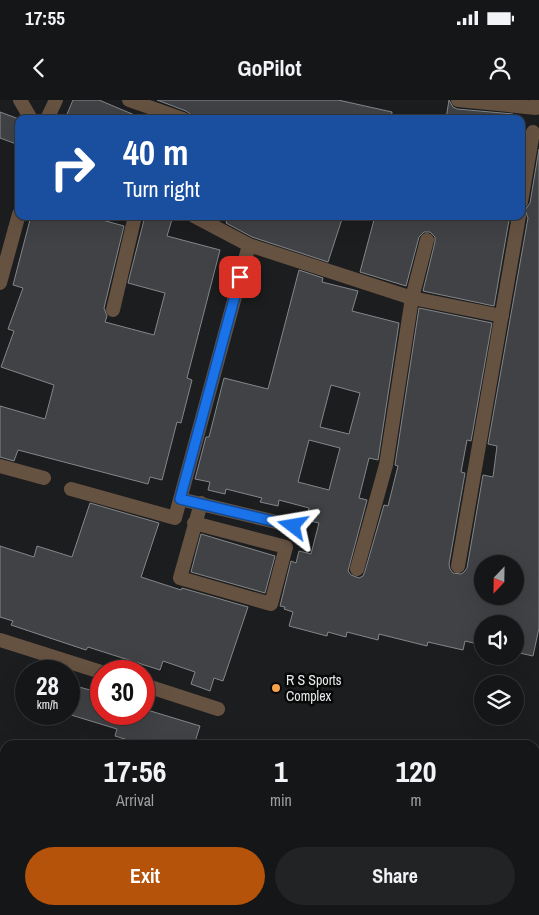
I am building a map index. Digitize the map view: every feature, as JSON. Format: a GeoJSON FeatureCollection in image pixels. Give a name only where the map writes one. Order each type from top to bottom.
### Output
{"type":"FeatureCollection","features":[{"type":"Feature","properties":{"kind":"street"},"geometry":{"type":"LineString","coordinates":[[20,100],[29,115]]}},
{"type":"Feature","properties":{"kind":"street"},"geometry":{"type":"LineString","coordinates":[[49,115],[56,100]]}},
{"type":"Feature","properties":{"kind":"street"},"geometry":{"type":"LineString","coordinates":[[129,100],[172,115]]}},
{"type":"Feature","properties":{"kind":"street"},"geometry":{"type":"LineString","coordinates":[[458,100],[536,108],[537,100]]}},
{"type":"Feature","properties":{"kind":"street"},"geometry":{"type":"LineString","coordinates":[[525,179],[533,132]]}},
{"type":"Feature","properties":{"kind":"street"},"geometry":{"type":"LineString","coordinates":[[0,283],[17,220]]}},
{"type":"Feature","properties":{"kind":"street"},"geometry":{"type":"LineString","coordinates":[[113,310],[134,220]]}},
{"type":"Feature","properties":{"kind":"street"},"geometry":{"type":"LineString","coordinates":[[202,220],[249,245],[412,298],[502,316]]}},
{"type":"Feature","properties":{"kind":"street"},"geometry":{"type":"LineString","coordinates":[[458,566],[518,220]]}},
{"type":"Feature","properties":{"kind":"street"},"geometry":{"type":"LineString","coordinates":[[357,569],[386,465],[412,298],[427,240]]}},
{"type":"Feature","properties":{"kind":"street"},"geometry":{"type":"LineString","coordinates":[[70,489],[175,518],[249,245]]}},
{"type":"Feature","properties":{"kind":"street"},"geometry":{"type":"LineString","coordinates":[[0,466],[44,478]]}},
{"type":"Feature","properties":{"kind":"street"},"geometry":{"type":"LineString","coordinates":[[180,499],[293,526]]}},
{"type":"Feature","properties":{"kind":"street"},"geometry":{"type":"LineString","coordinates":[[194,523],[286,547],[271,604],[180,578],[194,523],[201,503]]}},
{"type":"Feature","properties":{"kind":"street"},"geometry":{"type":"LineString","coordinates":[[272,543],[277,522]]}},
{"type":"Feature","properties":{"kind":"street"},"geometry":{"type":"LineString","coordinates":[[0,640],[90,669]]}},
{"type":"Feature","properties":{"kind":"street"},"geometry":{"type":"LineString","coordinates":[[155,689],[218,709]]}},
{"type":"Feature","properties":{"kind":"building"},"geometry":{"type":"Polygon","coordinates":[[[73,100],[99,100],[135,115],[67,115],[73,100]]]}},
{"type":"Feature","properties":{"kind":"building"},"geometry":{"type":"Polygon","coordinates":[[[157,100],[338,100],[392,112],[392,115],[190,115],[186,111],[157,100]]]}},
{"type":"Feature","properties":{"kind":"building"},"geometry":{"type":"Polygon","coordinates":[[[449,100],[453,107],[457,109],[513,114],[513,115],[447,115],[449,100]]]}},
{"type":"Feature","properties":{"kind":"building"},"geometry":{"type":"Polygon","coordinates":[[[0,112],[15,118],[15,144],[0,138],[0,112]]]}},
{"type":"Feature","properties":{"kind":"building"},"geometry":{"type":"Polygon","coordinates":[[[539,149],[539,628],[533,656],[524,654],[524,615],[474,615],[474,643],[465,641],[463,650],[428,642],[427,646],[379,634],[378,640],[347,632],[346,637],[328,632],[327,636],[289,626],[293,612],[280,606],[291,561],[296,563],[299,551],[311,554],[319,523],[306,520],[309,508],[279,500],[278,506],[260,502],[262,498],[226,489],[225,494],[208,490],[210,482],[195,479],[206,437],[209,437],[224,378],[268,389],[299,270],[323,278],[322,282],[358,291],[352,311],[399,323],[378,460],[369,458],[359,498],[367,500],[348,571],[351,575],[359,578],[363,576],[365,571],[384,505],[388,506],[398,466],[395,465],[419,308],[492,323],[471,441],[467,440],[461,472],[465,473],[449,564],[453,573],[461,574],[467,568],[483,475],[493,477],[497,446],[488,444],[528,218],[525,210],[530,203],[539,149]],[[331,385],[320,427],[349,434],[360,393],[331,385]],[[309,440],[298,482],[329,490],[340,448],[309,440]]]}},
{"type":"Feature","properties":{"kind":"building"},"geometry":{"type":"Polygon","coordinates":[[[30,220],[102,220],[124,226],[104,308],[107,316],[105,322],[154,335],[165,293],[128,283],[144,220],[172,220],[167,236],[220,250],[187,378],[192,380],[181,423],[177,422],[162,480],[150,477],[148,484],[18,450],[14,461],[0,457],[0,406],[45,419],[54,385],[1,367],[14,331],[8,329],[23,288],[13,285],[30,220]]]}},
{"type":"Feature","properties":{"kind":"building"},"geometry":{"type":"Polygon","coordinates":[[[227,220],[342,220],[328,262],[252,237],[226,223],[227,220]]]}},
{"type":"Feature","properties":{"kind":"building"},"geometry":{"type":"Polygon","coordinates":[[[374,220],[509,220],[494,306],[423,291],[435,242],[435,237],[430,232],[424,232],[419,237],[406,286],[360,272],[374,220]]]}},
{"type":"Feature","properties":{"kind":"building"},"geometry":{"type":"Polygon","coordinates":[[[90,503],[159,523],[141,577],[181,590],[182,588],[248,607],[223,681],[214,678],[210,691],[191,684],[195,672],[163,661],[160,670],[155,668],[155,660],[129,660],[88,647],[86,650],[11,625],[13,621],[0,617],[0,546],[34,557],[37,546],[72,557],[90,503]]]}},
{"type":"Feature","properties":{"kind":"building"},"geometry":{"type":"Polygon","coordinates":[[[201,534],[275,556],[265,593],[191,572],[201,534]]]}},
{"type":"Feature","properties":{"kind":"building"},"geometry":{"type":"Polygon","coordinates":[[[80,687],[90,690],[90,721],[80,718],[80,687]]]}},
{"type":"Feature","properties":{"kind":"building"},"geometry":{"type":"Polygon","coordinates":[[[155,712],[200,726],[196,740],[128,740],[115,736],[117,729],[104,725],[155,725],[155,712]]]}},
{"type":"Feature","properties":{"kind":"place","name":"R S Sports Complex"},"geometry":{"type":"Point","coordinates":[276,688]}},
{"type":"Feature","properties":{"kind":"route"},"geometry":{"type":"LineString","coordinates":[[240,277],[180,499],[293,526]]}}]}
